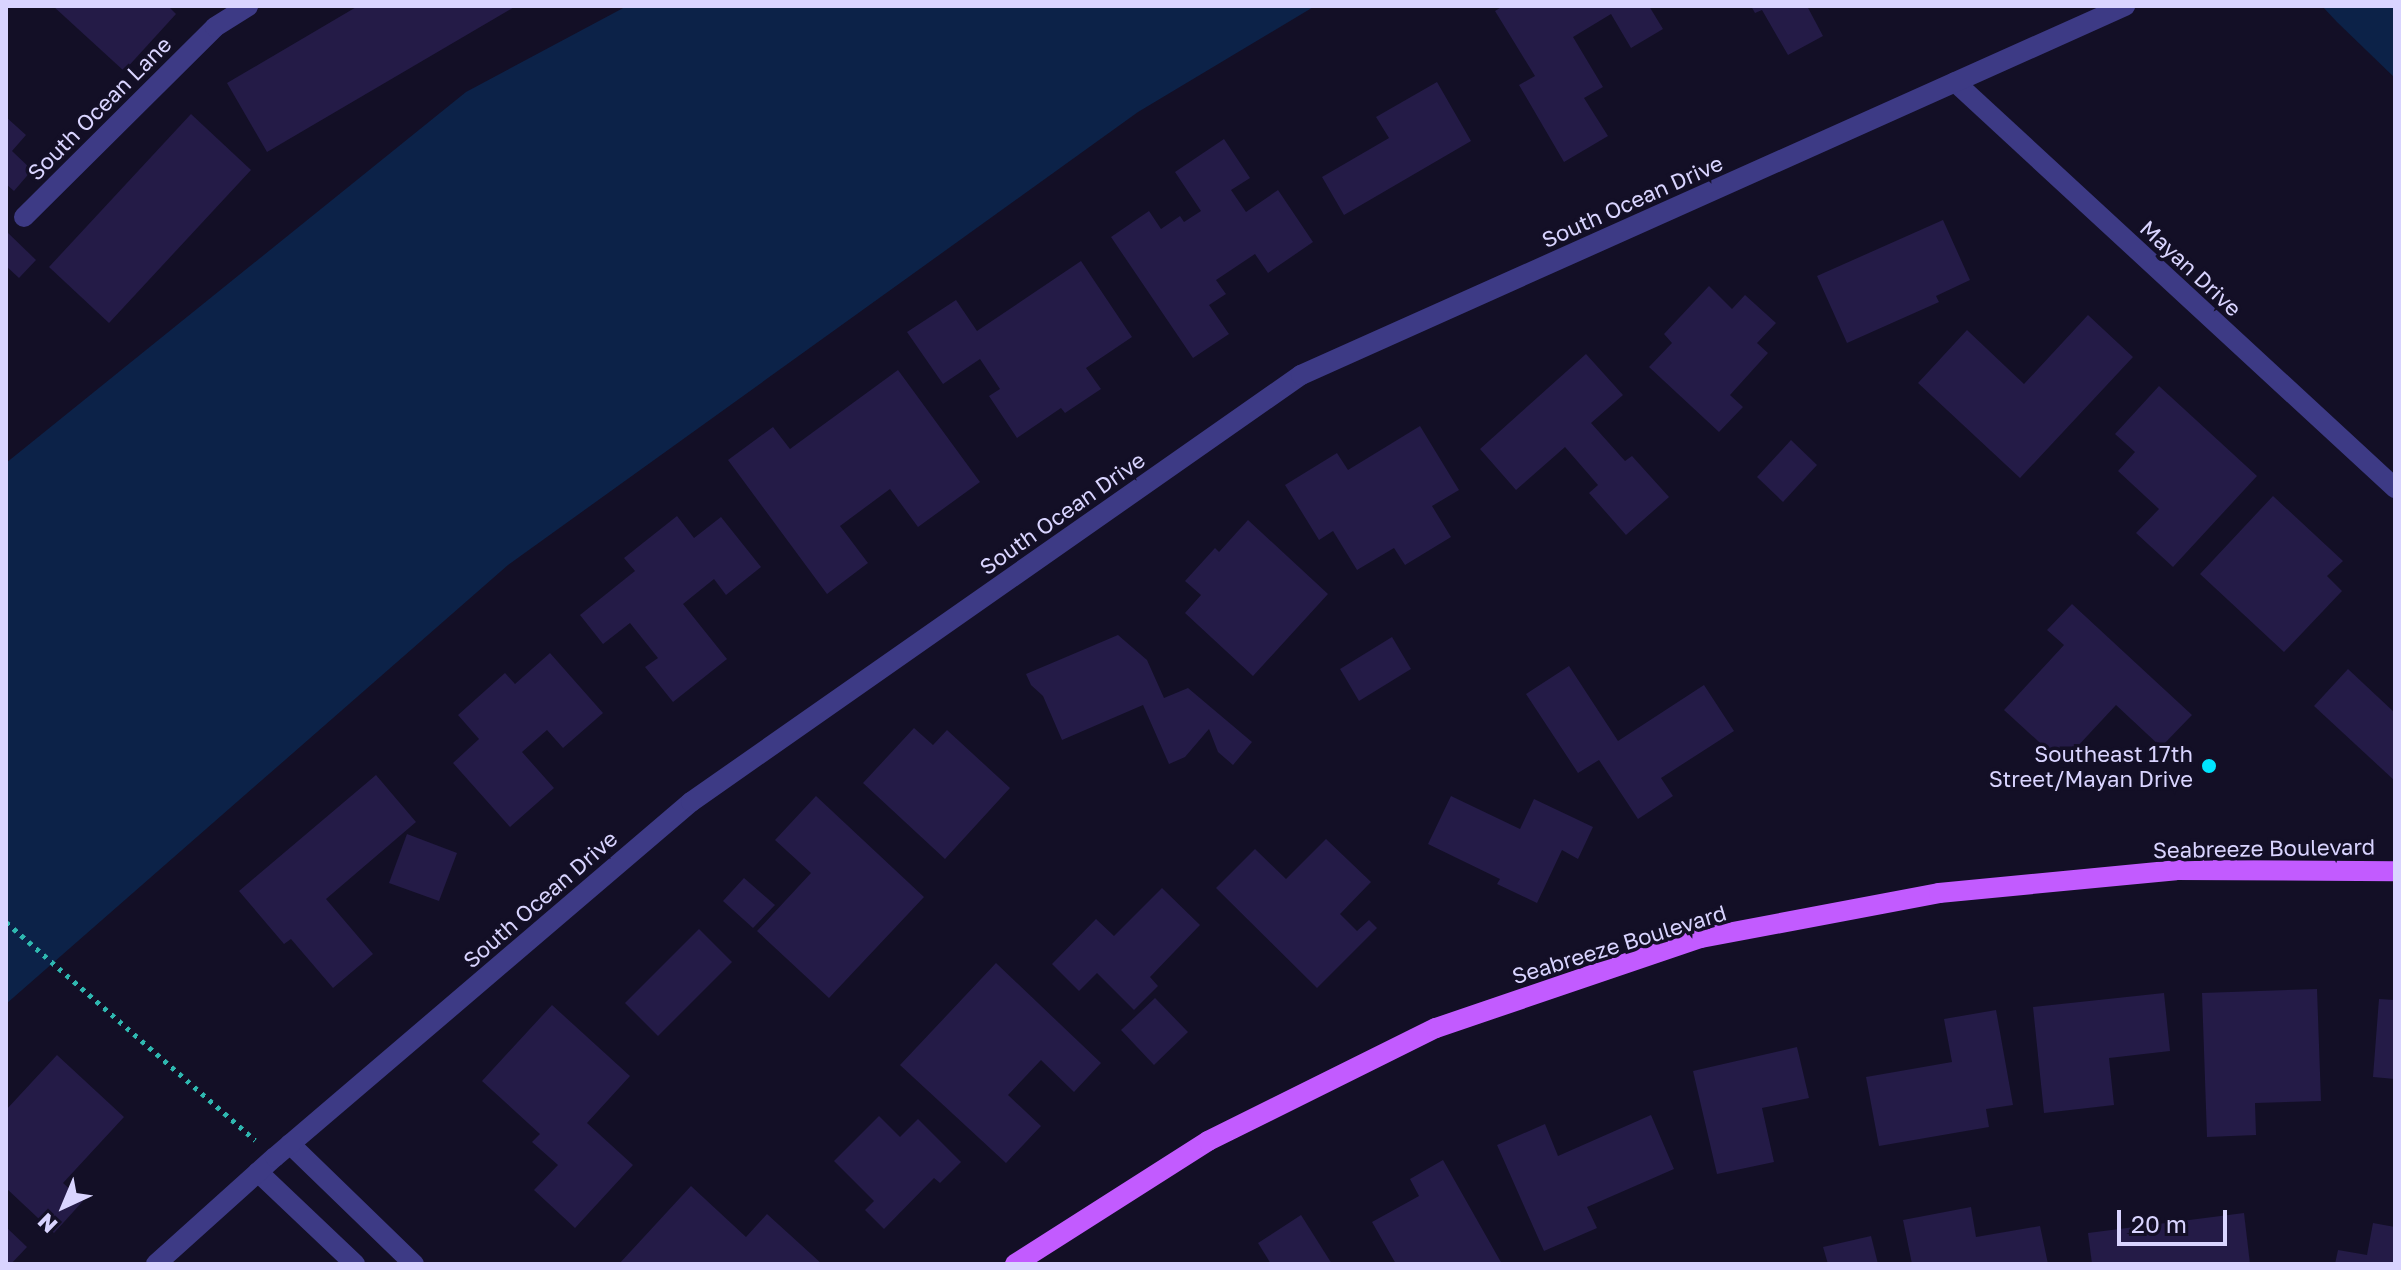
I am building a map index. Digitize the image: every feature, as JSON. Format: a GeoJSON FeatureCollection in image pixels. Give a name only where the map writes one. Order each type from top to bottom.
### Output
{"type":"FeatureCollection","features":[{"type":"Feature","properties":{"kind":"main road","name":"Seabreeze Boulevard"},"geometry":{"type":"LineString","coordinates":[[1015,1264],[1208,1141],[1436,1028],[1701,938],[1939,893],[2176,870],[2395,871]]}},
{"type":"Feature","properties":{"kind":"street","name":"South Ocean Lane"},"geometry":{"type":"LineString","coordinates":[[24,217],[215,27],[248,6]]}},
{"type":"Feature","properties":{"kind":"street","name":"South Ocean Drive"},"geometry":{"type":"LineString","coordinates":[[156,1264],[282,1150],[691,802],[1301,375],[2125,6]]}},
{"type":"Feature","properties":{"kind":"street","name":"Mayan Drive"},"geometry":{"type":"LineString","coordinates":[[1955,82],[2395,488]]}},
{"type":"Feature","properties":{"kind":"street"},"geometry":{"type":"LineString","coordinates":[[282,1150],[414,1264]]}},
{"type":"Feature","properties":{"kind":"street"},"geometry":{"type":"LineString","coordinates":[[258,1172],[355,1264]]}},
{"type":"Feature","properties":{"kind":"path"},"geometry":{"type":"LineString","coordinates":[[6,922],[51,964],[282,1150]]}},
{"type":"Feature","properties":{"kind":"water"},"geometry":{"type":"Polygon","coordinates":[[[627,6],[1315,6],[1138,112],[508,565],[6,1004],[6,463],[466,92],[627,6]]]}},
{"type":"Feature","properties":{"kind":"water"},"geometry":{"type":"Polygon","coordinates":[[[2322,6],[2395,6],[2395,78],[2337,22],[2322,6]]]}},
{"type":"Feature","properties":{"kind":"building"},"geometry":{"type":"Polygon","coordinates":[[[53,6],[168,6],[176,14],[124,71],[53,6]]]}},
{"type":"Feature","properties":{"kind":"building"},"geometry":{"type":"Polygon","coordinates":[[[358,6],[516,6],[267,152],[227,83],[358,6]]]}},
{"type":"Feature","properties":{"kind":"building"},"geometry":{"type":"Polygon","coordinates":[[[1503,6],[1649,6],[1663,29],[1631,48],[1611,14],[1573,37],[1603,87],[1584,98],[1608,136],[1564,162],[1519,85],[1535,76],[1495,11],[1503,6]]]}},
{"type":"Feature","properties":{"kind":"building"},"geometry":{"type":"Polygon","coordinates":[[[1751,6],[1807,6],[1823,36],[1788,55],[1762,10],[1755,13],[1751,6]]]}},
{"type":"Feature","properties":{"kind":"building"},"geometry":{"type":"Polygon","coordinates":[[[1437,82],[1471,141],[1344,215],[1322,177],[1389,138],[1376,117],[1437,82]]]}},
{"type":"Feature","properties":{"kind":"building"},"geometry":{"type":"Polygon","coordinates":[[[191,114],[251,170],[109,323],[49,267],[191,114]]]}},
{"type":"Feature","properties":{"kind":"building"},"geometry":{"type":"Polygon","coordinates":[[[6,117],[26,135],[12,151],[32,170],[14,191],[6,184],[6,117]]]}},
{"type":"Feature","properties":{"kind":"building"},"geometry":{"type":"Polygon","coordinates":[[[1224,139],[1250,178],[1231,190],[1246,212],[1278,190],[1313,242],[1268,273],[1255,254],[1216,280],[1226,294],[1209,305],[1229,334],[1193,358],[1111,237],[1149,211],[1161,229],[1180,216],[1184,222],[1201,211],[1175,172],[1224,139]]]}},
{"type":"Feature","properties":{"kind":"building"},"geometry":{"type":"Polygon","coordinates":[[[1943,220],[1970,280],[1936,296],[1939,302],[1847,343],[1817,276],[1943,220]]]}},
{"type":"Feature","properties":{"kind":"building"},"geometry":{"type":"Polygon","coordinates":[[[6,231],[36,260],[19,278],[6,266],[6,231]]]}},
{"type":"Feature","properties":{"kind":"building"},"geometry":{"type":"Polygon","coordinates":[[[1081,261],[1132,337],[1086,368],[1101,389],[1065,413],[1061,408],[1017,438],[989,396],[1000,389],[980,359],[943,384],[907,332],[956,300],[977,331],[1081,261]]]}},
{"type":"Feature","properties":{"kind":"building"},"geometry":{"type":"Polygon","coordinates":[[[1709,286],[1732,309],[1745,295],[1776,323],[1757,343],[1768,353],[1730,395],[1743,407],[1719,432],[1649,367],[1672,343],[1664,334],[1709,286]]]}},
{"type":"Feature","properties":{"kind":"building"},"geometry":{"type":"Polygon","coordinates":[[[2088,315],[2133,357],[2020,478],[1918,383],[1967,330],[2024,384],[2088,315]]]}},
{"type":"Feature","properties":{"kind":"building"},"geometry":{"type":"Polygon","coordinates":[[[1586,354],[1623,395],[1591,423],[1625,461],[1632,456],[1669,497],[1626,535],[1589,493],[1598,485],[1565,447],[1516,490],[1480,449],[1586,354]]]}},
{"type":"Feature","properties":{"kind":"building"},"geometry":{"type":"Polygon","coordinates":[[[898,370],[980,482],[918,527],[890,489],[840,526],[868,563],[827,594],[728,460],[773,427],[790,449],[898,370]]]}},
{"type":"Feature","properties":{"kind":"building"},"geometry":{"type":"Polygon","coordinates":[[[2159,386],[2257,476],[2173,567],[2136,533],[2159,509],[2118,471],[2135,452],[2115,434],[2159,386]]]}},
{"type":"Feature","properties":{"kind":"building"},"geometry":{"type":"Polygon","coordinates":[[[1420,426],[1459,490],[1432,506],[1451,537],[1405,565],[1394,548],[1357,570],[1333,531],[1319,540],[1285,485],[1337,453],[1348,470],[1420,426]]]}},
{"type":"Feature","properties":{"kind":"building"},"geometry":{"type":"Polygon","coordinates":[[[1791,440],[1817,465],[1783,502],[1757,477],[1791,440]]]}},
{"type":"Feature","properties":{"kind":"building"},"geometry":{"type":"Polygon","coordinates":[[[2273,496],[2343,561],[2327,576],[2342,591],[2284,652],[2200,574],[2273,496]]]}},
{"type":"Feature","properties":{"kind":"building"},"geometry":{"type":"Polygon","coordinates":[[[677,516],[694,538],[721,517],[761,567],[726,595],[714,579],[683,604],[727,659],[673,702],[645,667],[658,658],[630,623],[603,644],[580,615],[635,571],[624,558],[677,516]]]}},
{"type":"Feature","properties":{"kind":"building"},"geometry":{"type":"Polygon","coordinates":[[[1248,520],[1328,594],[1253,676],[1185,613],[1201,595],[1185,581],[1215,548],[1219,552],[1248,520]]]}},
{"type":"Feature","properties":{"kind":"building"},"geometry":{"type":"Polygon","coordinates":[[[2072,604],[2192,715],[2161,747],[2116,705],[2062,763],[2004,710],[2064,645],[2047,630],[2072,604]]]}},
{"type":"Feature","properties":{"kind":"building"},"geometry":{"type":"Polygon","coordinates":[[[1118,635],[1147,660],[1164,698],[1188,688],[1252,742],[1233,765],[1218,752],[1209,729],[1185,757],[1169,764],[1143,705],[1062,740],[1043,696],[1031,685],[1026,674],[1118,635]]]}},
{"type":"Feature","properties":{"kind":"building"},"geometry":{"type":"Polygon","coordinates":[[[1392,637],[1411,669],[1359,701],[1340,669],[1392,637]]]}},
{"type":"Feature","properties":{"kind":"building"},"geometry":{"type":"Polygon","coordinates":[[[550,653],[603,713],[563,748],[547,730],[522,752],[554,788],[510,827],[453,763],[479,739],[458,715],[505,673],[515,684],[550,653]]]}},
{"type":"Feature","properties":{"kind":"building"},"geometry":{"type":"Polygon","coordinates":[[[1569,666],[1618,741],[1704,685],[1734,731],[1661,778],[1673,796],[1638,819],[1599,760],[1578,773],[1526,694],[1569,666]]]}},
{"type":"Feature","properties":{"kind":"building"},"geometry":{"type":"Polygon","coordinates":[[[2348,669],[2395,713],[2395,781],[2314,706],[2348,669]]]}},
{"type":"Feature","properties":{"kind":"building"},"geometry":{"type":"Polygon","coordinates":[[[914,728],[933,745],[947,730],[1010,788],[945,859],[863,783],[914,728]]]}},
{"type":"Feature","properties":{"kind":"building"},"geometry":{"type":"Polygon","coordinates":[[[376,775],[416,822],[326,899],[373,954],[333,988],[291,939],[284,944],[239,891],[376,775]]]}},
{"type":"Feature","properties":{"kind":"building"},"geometry":{"type":"Polygon","coordinates":[[[816,796],[924,897],[829,998],[757,931],[811,873],[775,840],[816,796]]]}},
{"type":"Feature","properties":{"kind":"building"},"geometry":{"type":"Polygon","coordinates":[[[1451,796],[1520,829],[1534,799],[1593,827],[1578,859],[1562,850],[1537,903],[1497,884],[1500,879],[1428,844],[1451,796]]]}},
{"type":"Feature","properties":{"kind":"building"},"geometry":{"type":"Polygon","coordinates":[[[407,834],[457,853],[439,901],[389,883],[407,834]]]}},
{"type":"Feature","properties":{"kind":"building"},"geometry":{"type":"Polygon","coordinates":[[[1326,839],[1371,882],[1340,914],[1357,931],[1369,920],[1377,928],[1317,988],[1216,888],[1255,849],[1286,879],[1326,839]]]}},
{"type":"Feature","properties":{"kind":"building"},"geometry":{"type":"Polygon","coordinates":[[[744,878],[775,905],[753,928],[723,901],[744,878]]]}},
{"type":"Feature","properties":{"kind":"building"},"geometry":{"type":"Polygon","coordinates":[[[1162,888],[1200,925],[1150,977],[1158,986],[1134,1010],[1097,973],[1079,991],[1052,964],[1096,919],[1114,936],[1162,888]]]}},
{"type":"Feature","properties":{"kind":"building"},"geometry":{"type":"Polygon","coordinates":[[[699,929],[732,962],[658,1036],[625,1003],[699,929]]]}},
{"type":"Feature","properties":{"kind":"building"},"geometry":{"type":"Polygon","coordinates":[[[996,963],[1101,1063],[1074,1092],[1041,1060],[1008,1095],[1041,1126],[1006,1163],[900,1065],[996,963]]]}},
{"type":"Feature","properties":{"kind":"building"},"geometry":{"type":"Polygon","coordinates":[[[2317,989],[2321,1101],[2255,1103],[2256,1135],[2207,1137],[2202,993],[2317,989]]]}},
{"type":"Feature","properties":{"kind":"building"},"geometry":{"type":"Polygon","coordinates":[[[2164,993],[2170,1051],[2109,1058],[2114,1105],[2044,1113],[2033,1007],[2164,993]]]}},
{"type":"Feature","properties":{"kind":"building"},"geometry":{"type":"Polygon","coordinates":[[[1155,998],[1188,1032],[1154,1065],[1121,1030],[1155,998]]]}},
{"type":"Feature","properties":{"kind":"building"},"geometry":{"type":"Polygon","coordinates":[[[2379,999],[2395,1000],[2395,1079],[2373,1077],[2379,999]]]}},
{"type":"Feature","properties":{"kind":"building"},"geometry":{"type":"Polygon","coordinates":[[[552,1005],[630,1076],[587,1123],[633,1165],[575,1228],[534,1190],[558,1165],[532,1142],[540,1134],[482,1081],[552,1005]]]}},
{"type":"Feature","properties":{"kind":"building"},"geometry":{"type":"Polygon","coordinates":[[[1996,1010],[2013,1105],[1986,1109],[1989,1127],[1879,1146],[1866,1077],[1952,1062],[1944,1019],[1996,1010]]]}},
{"type":"Feature","properties":{"kind":"building"},"geometry":{"type":"Polygon","coordinates":[[[1797,1047],[1809,1098],[1762,1108],[1774,1162],[1717,1174],[1693,1071],[1797,1047]]]}},
{"type":"Feature","properties":{"kind":"building"},"geometry":{"type":"Polygon","coordinates":[[[57,1055],[124,1117],[63,1183],[83,1201],[54,1233],[6,1188],[6,1110],[57,1055]]]}},
{"type":"Feature","properties":{"kind":"building"},"geometry":{"type":"Polygon","coordinates":[[[1651,1115],[1674,1169],[1587,1207],[1597,1228],[1544,1251],[1497,1145],[1545,1124],[1558,1156],[1651,1115]]]}},
{"type":"Feature","properties":{"kind":"building"},"geometry":{"type":"Polygon","coordinates":[[[879,1116],[900,1137],[918,1119],[961,1162],[940,1183],[934,1178],[884,1229],[865,1210],[874,1201],[834,1161],[879,1116]]]}},
{"type":"Feature","properties":{"kind":"building"},"geometry":{"type":"Polygon","coordinates":[[[1443,1160],[1502,1264],[1396,1264],[1372,1222],[1419,1196],[1410,1179],[1443,1160]]]}},
{"type":"Feature","properties":{"kind":"building"},"geometry":{"type":"Polygon","coordinates":[[[691,1186],[746,1237],[767,1214],[822,1264],[619,1264],[691,1186]]]}},
{"type":"Feature","properties":{"kind":"building"},"geometry":{"type":"Polygon","coordinates":[[[1971,1207],[1976,1237],[2040,1226],[2048,1264],[1912,1264],[1903,1220],[1971,1207]]]}},
{"type":"Feature","properties":{"kind":"building"},"geometry":{"type":"Polygon","coordinates":[[[2244,1213],[2250,1264],[2092,1264],[2088,1233],[2244,1213]]]}},
{"type":"Feature","properties":{"kind":"building"},"geometry":{"type":"Polygon","coordinates":[[[1301,1215],[1332,1264],[1271,1264],[1258,1243],[1301,1215]]]}},
{"type":"Feature","properties":{"kind":"building"},"geometry":{"type":"Polygon","coordinates":[[[2373,1223],[2395,1227],[2395,1264],[2335,1264],[2338,1250],[2367,1255],[2373,1223]]]}},
{"type":"Feature","properties":{"kind":"building"},"geometry":{"type":"Polygon","coordinates":[[[6,1227],[27,1247],[11,1264],[6,1264],[6,1227]]]}},
{"type":"Feature","properties":{"kind":"building"},"geometry":{"type":"Polygon","coordinates":[[[1871,1236],[1878,1264],[1828,1264],[1823,1247],[1871,1236]]]}},
{"type":"Feature","properties":{"kind":"place","name":"Southeast 17th Street/Mayan Drive"},"geometry":{"type":"Point","coordinates":[2209,766]}}]}
